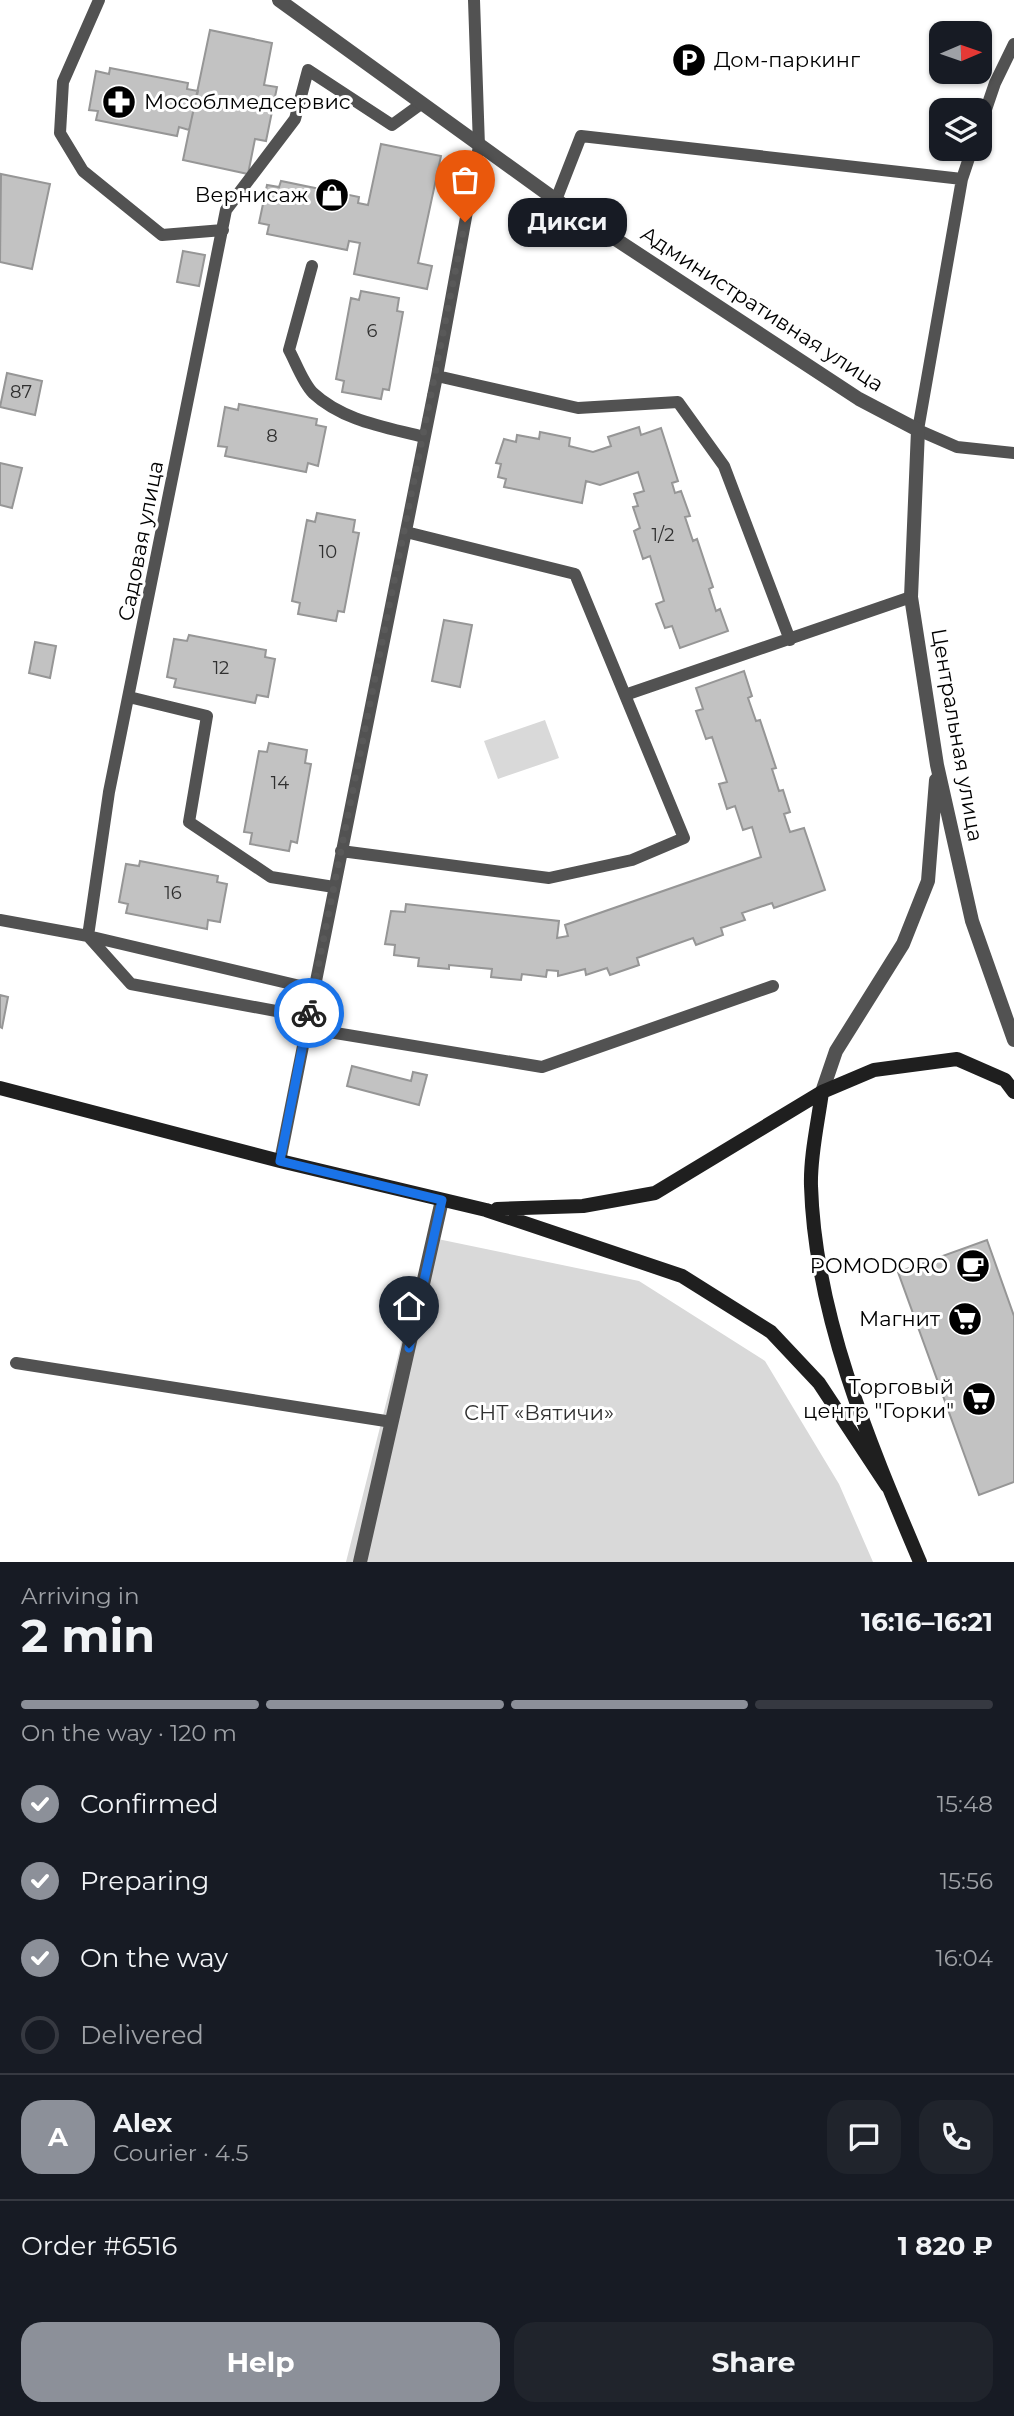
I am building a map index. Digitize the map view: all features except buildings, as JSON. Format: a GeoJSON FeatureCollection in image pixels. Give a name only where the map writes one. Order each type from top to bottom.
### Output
{"type":"FeatureCollection","features":[{"type":"Feature","properties":{"kind":"main road"},"geometry":{"type":"LineString","coordinates":[[485,1210],[583,1206],[655,1193],[822,1091],[874,1070],[957,1059],[1005,1080],[1014,1092]]}},
{"type":"Feature","properties":{"kind":"main road"},"geometry":{"type":"LineString","coordinates":[[0,1088],[280,1161],[485,1210],[682,1276],[771,1332],[819,1383],[887,1486]]}},
{"type":"Feature","properties":{"kind":"main road"},"geometry":{"type":"LineString","coordinates":[[822,1091],[811,1184],[819,1268],[845,1364],[887,1486],[920,1562]]}},
{"type":"Feature","properties":{"kind":"street","name":"Административная улица"},"geometry":{"type":"LineString","coordinates":[[279,0],[556,201],[859,399],[918,430]]}},
{"type":"Feature","properties":{"kind":"street","name":"Центральная улица"},"geometry":{"type":"LineString","coordinates":[[918,430],[911,597],[937,765],[972,920],[1014,1040]]}},
{"type":"Feature","properties":{"kind":"street"},"geometry":{"type":"LineString","coordinates":[[822,1091],[836,1051],[903,944],[928,881],[937,765]]}},
{"type":"Feature","properties":{"kind":"street"},"geometry":{"type":"LineString","coordinates":[[360,1562],[442,1200]]}},
{"type":"Feature","properties":{"kind":"lane"},"geometry":{"type":"LineString","coordinates":[[99,0],[63,82],[60,133],[83,171],[162,235],[223,230]]}},
{"type":"Feature","properties":{"kind":"lane"},"geometry":{"type":"LineString","coordinates":[[280,1161],[437,376],[479,146],[474,0]]}},
{"type":"Feature","properties":{"kind":"lane"},"geometry":{"type":"LineString","coordinates":[[990,98],[1014,44]]}},
{"type":"Feature","properties":{"kind":"lane","name":"Садовая улица"},"geometry":{"type":"LineString","coordinates":[[88,936],[109,792],[226,210],[295,119],[308,70],[393,125],[421,104]]}},
{"type":"Feature","properties":{"kind":"lane"},"geometry":{"type":"LineString","coordinates":[[556,201],[581,136],[962,179]]}},
{"type":"Feature","properties":{"kind":"lane"},"geometry":{"type":"LineString","coordinates":[[968,161],[962,179],[918,430],[957,447],[1014,453]]}},
{"type":"Feature","properties":{"kind":"lane"},"geometry":{"type":"LineString","coordinates":[[312,266],[289,349],[311,392],[338,411],[367,423],[425,437]]}},
{"type":"Feature","properties":{"kind":"lane"},"geometry":{"type":"LineString","coordinates":[[437,376],[578,408],[678,402],[724,466],[790,640]]}},
{"type":"Feature","properties":{"kind":"lane"},"geometry":{"type":"LineString","coordinates":[[341,851],[549,878],[632,860],[684,838],[575,574],[406,532]]}},
{"type":"Feature","properties":{"kind":"lane"},"geometry":{"type":"LineString","coordinates":[[625,695],[911,597]]}},
{"type":"Feature","properties":{"kind":"lane"},"geometry":{"type":"LineString","coordinates":[[130,697],[207,716],[189,822],[271,877],[334,887]]}},
{"type":"Feature","properties":{"kind":"lane"},"geometry":{"type":"LineString","coordinates":[[0,920],[88,936],[313,989]]}},
{"type":"Feature","properties":{"kind":"lane"},"geometry":{"type":"LineString","coordinates":[[88,936],[131,984],[307,1023],[542,1067],[773,986]]}},
{"type":"Feature","properties":{"kind":"lane"},"geometry":{"type":"LineString","coordinates":[[16,1363],[392,1422]]}},
{"type":"Feature","properties":{"kind":"green space"},"geometry":{"type":"Polygon","coordinates":[[[545,720],[559,758],[498,779],[484,741],[545,720]]]}},
{"type":"Feature","properties":{"kind":"green space","name":"СНТ «Вятичи»"},"geometry":{"type":"Polygon","coordinates":[[[428,1237],[639,1281],[765,1361],[839,1484],[873,1562],[346,1562],[428,1237]]]}},
{"type":"Feature","properties":{"kind":"way so far"},"geometry":{"type":"LineString","coordinates":[[309,1013],[437,376],[465,222]]}},
{"type":"Feature","properties":{"kind":"place","name":"Дом-паркинг"},"geometry":{"type":"Point","coordinates":[689,60]}},
{"type":"Feature","properties":{"kind":"place","name":"Мособлмедсервис"},"geometry":{"type":"Point","coordinates":[119,102]}},
{"type":"Feature","properties":{"kind":"place","name":"Вернисаж"},"geometry":{"type":"Point","coordinates":[332,195]}},
{"type":"Feature","properties":{"kind":"place","name":"Дикси"},"geometry":{"type":"Point","coordinates":[465,222]}},
{"type":"Feature","properties":{"kind":"place","name":"POMODORO"},"geometry":{"type":"Point","coordinates":[973,1266]}},
{"type":"Feature","properties":{"kind":"place","name":"Магнит"},"geometry":{"type":"Point","coordinates":[965,1319]}},
{"type":"Feature","properties":{"kind":"place","name":"Торговый центр \"Горки\""},"geometry":{"type":"Point","coordinates":[979,1399]}},
{"type":"Feature","properties":{"kind":"route"},"geometry":{"type":"LineString","coordinates":[[309,1013],[280,1161],[442,1200],[409,1348]]}}]}
